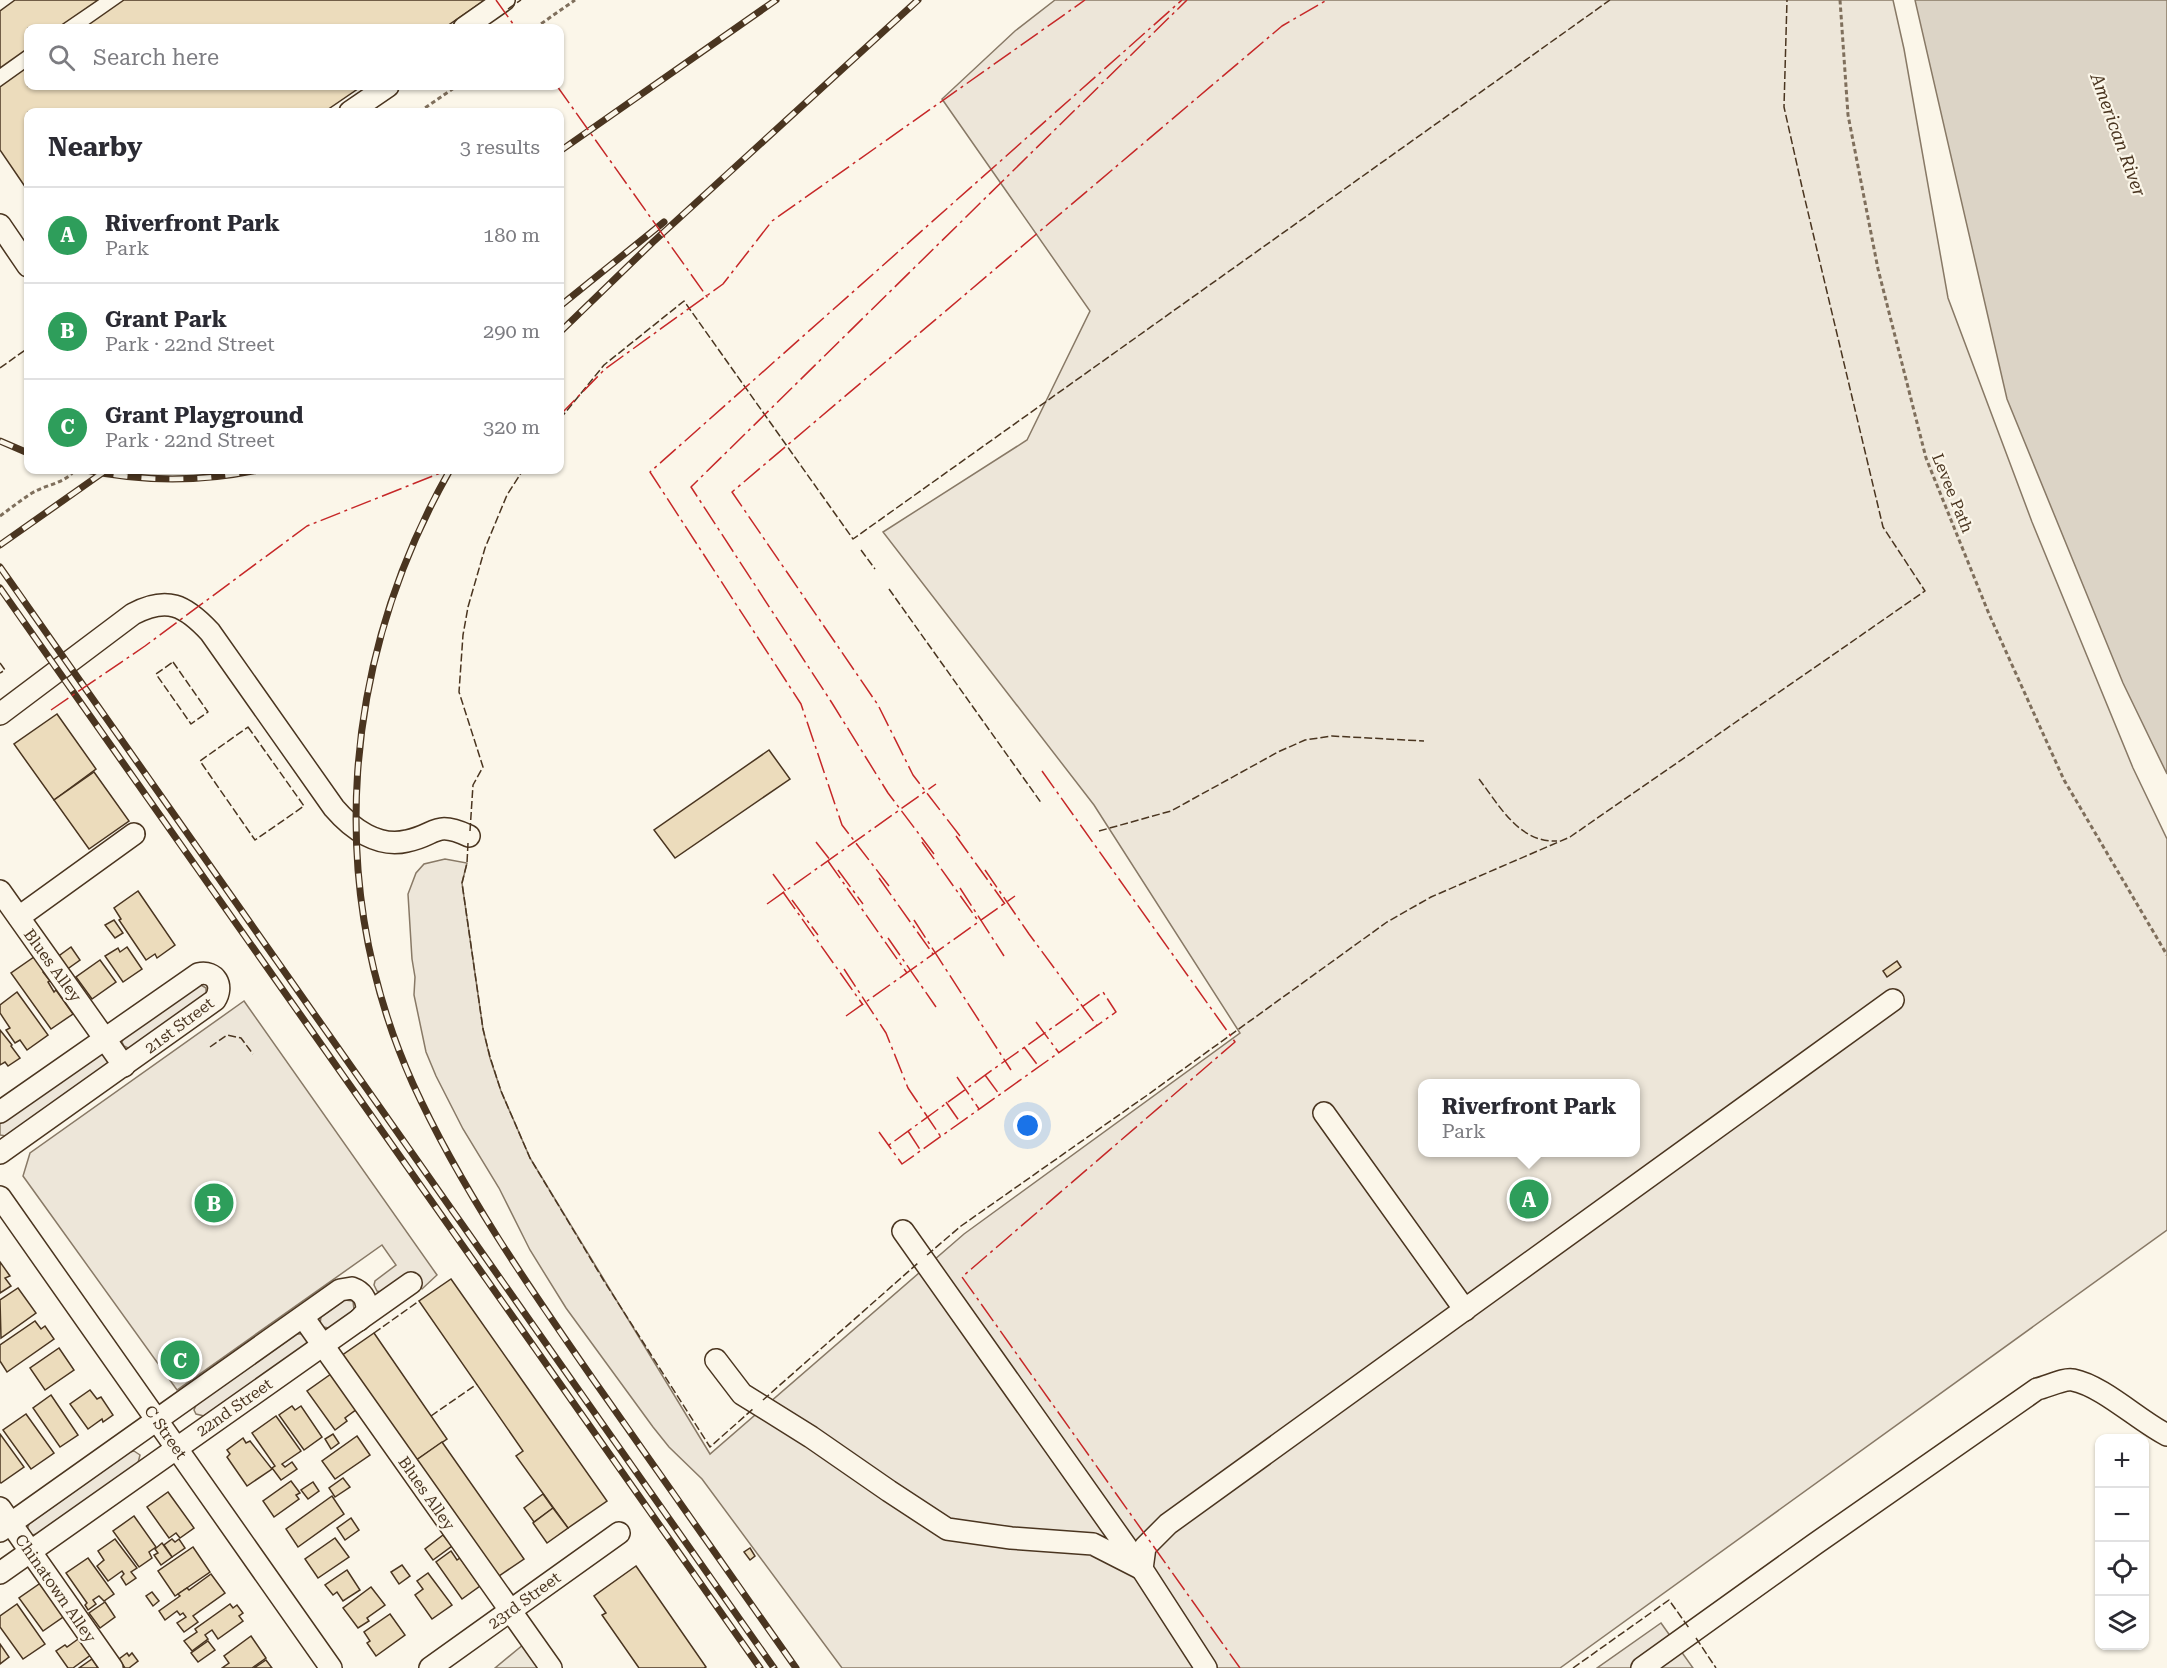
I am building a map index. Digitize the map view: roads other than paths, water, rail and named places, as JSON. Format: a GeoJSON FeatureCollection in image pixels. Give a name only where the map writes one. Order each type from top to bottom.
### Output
{"type":"FeatureCollection","features":[{"type":"Feature","properties":{"kind":"street"},"geometry":{"type":"LineString","coordinates":[[470,24],[504,0]]}},
{"type":"Feature","properties":{"kind":"street"},"geometry":{"type":"LineString","coordinates":[[356,108],[382,90]]}},
{"type":"Feature","properties":{"kind":"street"},"geometry":{"type":"LineString","coordinates":[[0,225],[24,260]]}},
{"type":"Feature","properties":{"kind":"street"},"geometry":{"type":"LineString","coordinates":[[0,714],[133,614],[157,604],[177,606],[198,618],[210,632],[334,808],[356,830],[381,841],[396,842],[409,841],[437,829],[455,830],[469,836]]}},
{"type":"Feature","properties":{"kind":"street"},"geometry":{"type":"LineString","coordinates":[[19,917],[134,834]]}},
{"type":"Feature","properties":{"kind":"street","name":"Blues Alley"},"geometry":{"type":"LineString","coordinates":[[0,891],[124,1066]]}},
{"type":"Feature","properties":{"kind":"street","name":"21st Street"},"geometry":{"type":"LineString","coordinates":[[0,1112],[198,974],[208,973],[217,980],[220,990],[215,1000],[0,1153]]}},
{"type":"Feature","properties":{"kind":"street"},"geometry":{"type":"LineString","coordinates":[[1142,1569],[1145,1547],[1168,1524],[1893,1000]]}},
{"type":"Feature","properties":{"kind":"street"},"geometry":{"type":"LineString","coordinates":[[1324,1113],[1465,1310]]}},
{"type":"Feature","properties":{"kind":"street","name":"C Street"},"geometry":{"type":"LineString","coordinates":[[0,1197],[331,1668]]}},
{"type":"Feature","properties":{"kind":"street"},"geometry":{"type":"LineString","coordinates":[[903,1231],[1142,1569],[1206,1668]]}},
{"type":"Feature","properties":{"kind":"street","name":"22nd Street"},"geometry":{"type":"LineString","coordinates":[[0,1573],[411,1283]]}},
{"type":"Feature","properties":{"kind":"street","name":"22nd Street"},"geometry":{"type":"LineString","coordinates":[[4,1521],[158,1420],[340,1290],[352,1288],[363,1294],[367,1311],[359,1320]]}},
{"type":"Feature","properties":{"kind":"street","name":"Blues Alley"},"geometry":{"type":"LineString","coordinates":[[303,1317],[551,1668]]}},
{"type":"Feature","properties":{"kind":"street"},"geometry":{"type":"LineString","coordinates":[[716,1360],[742,1394],[811,1437],[947,1529],[1011,1538],[1093,1544],[1142,1569]]}},
{"type":"Feature","properties":{"kind":"street"},"geometry":{"type":"LineString","coordinates":[[1642,1668],[2037,1389],[2072,1379],[2099,1391],[2167,1436]]}},
{"type":"Feature","properties":{"kind":"street","name":"Chinatown Alley"},"geometry":{"type":"LineString","coordinates":[[4,1521],[30,1551],[112,1668]]}},
{"type":"Feature","properties":{"kind":"street","name":"23rd Street"},"geometry":{"type":"LineString","coordinates":[[430,1668],[619,1533]]}},
{"type":"Feature","properties":{"kind":"water","name":"American River"},"geometry":{"type":"Polygon","coordinates":[[[1915,0],[2167,0],[2167,774],[2123,683],[2007,399],[1915,0]]]}},
{"type":"Feature","properties":{"kind":"railway"},"geometry":{"type":"LineString","coordinates":[[564,148],[776,0]]}},
{"type":"Feature","properties":{"kind":"railway"},"geometry":{"type":"LineString","coordinates":[[564,328],[653,242],[918,0]]}},
{"type":"Feature","properties":{"kind":"railway"},"geometry":{"type":"LineString","coordinates":[[564,303],[664,222]]}},
{"type":"Feature","properties":{"kind":"railway"},"geometry":{"type":"LineString","coordinates":[[0,441],[24,451]]}},
{"type":"Feature","properties":{"kind":"railway"},"geometry":{"type":"LineString","coordinates":[[0,545],[101,474]]}},
{"type":"Feature","properties":{"kind":"railway"},"geometry":{"type":"LineString","coordinates":[[108,474],[172,479],[237,474]]}},
{"type":"Feature","properties":{"kind":"railway"},"geometry":{"type":"LineString","coordinates":[[448,474],[414,542],[386,617],[368,694],[358,772],[357,851],[366,930],[384,1008],[413,1084],[432,1123],[452,1162],[497,1237],[570,1346],[796,1668]]}},
{"type":"Feature","properties":{"kind":"railway"},"geometry":{"type":"LineString","coordinates":[[0,567],[774,1668]]}},
{"type":"Feature","properties":{"kind":"railway"},"geometry":{"type":"LineString","coordinates":[[0,588],[760,1668]]}},
{"type":"Feature","properties":{"kind":"place","name":"Riverfront Park"},"geometry":{"type":"Point","coordinates":[1529,1199]}},
{"type":"Feature","properties":{"kind":"place","name":"Grant Park"},"geometry":{"type":"Point","coordinates":[214,1203]}},
{"type":"Feature","properties":{"kind":"place","name":"Grant Playground"},"geometry":{"type":"Point","coordinates":[180,1360]}}]}
